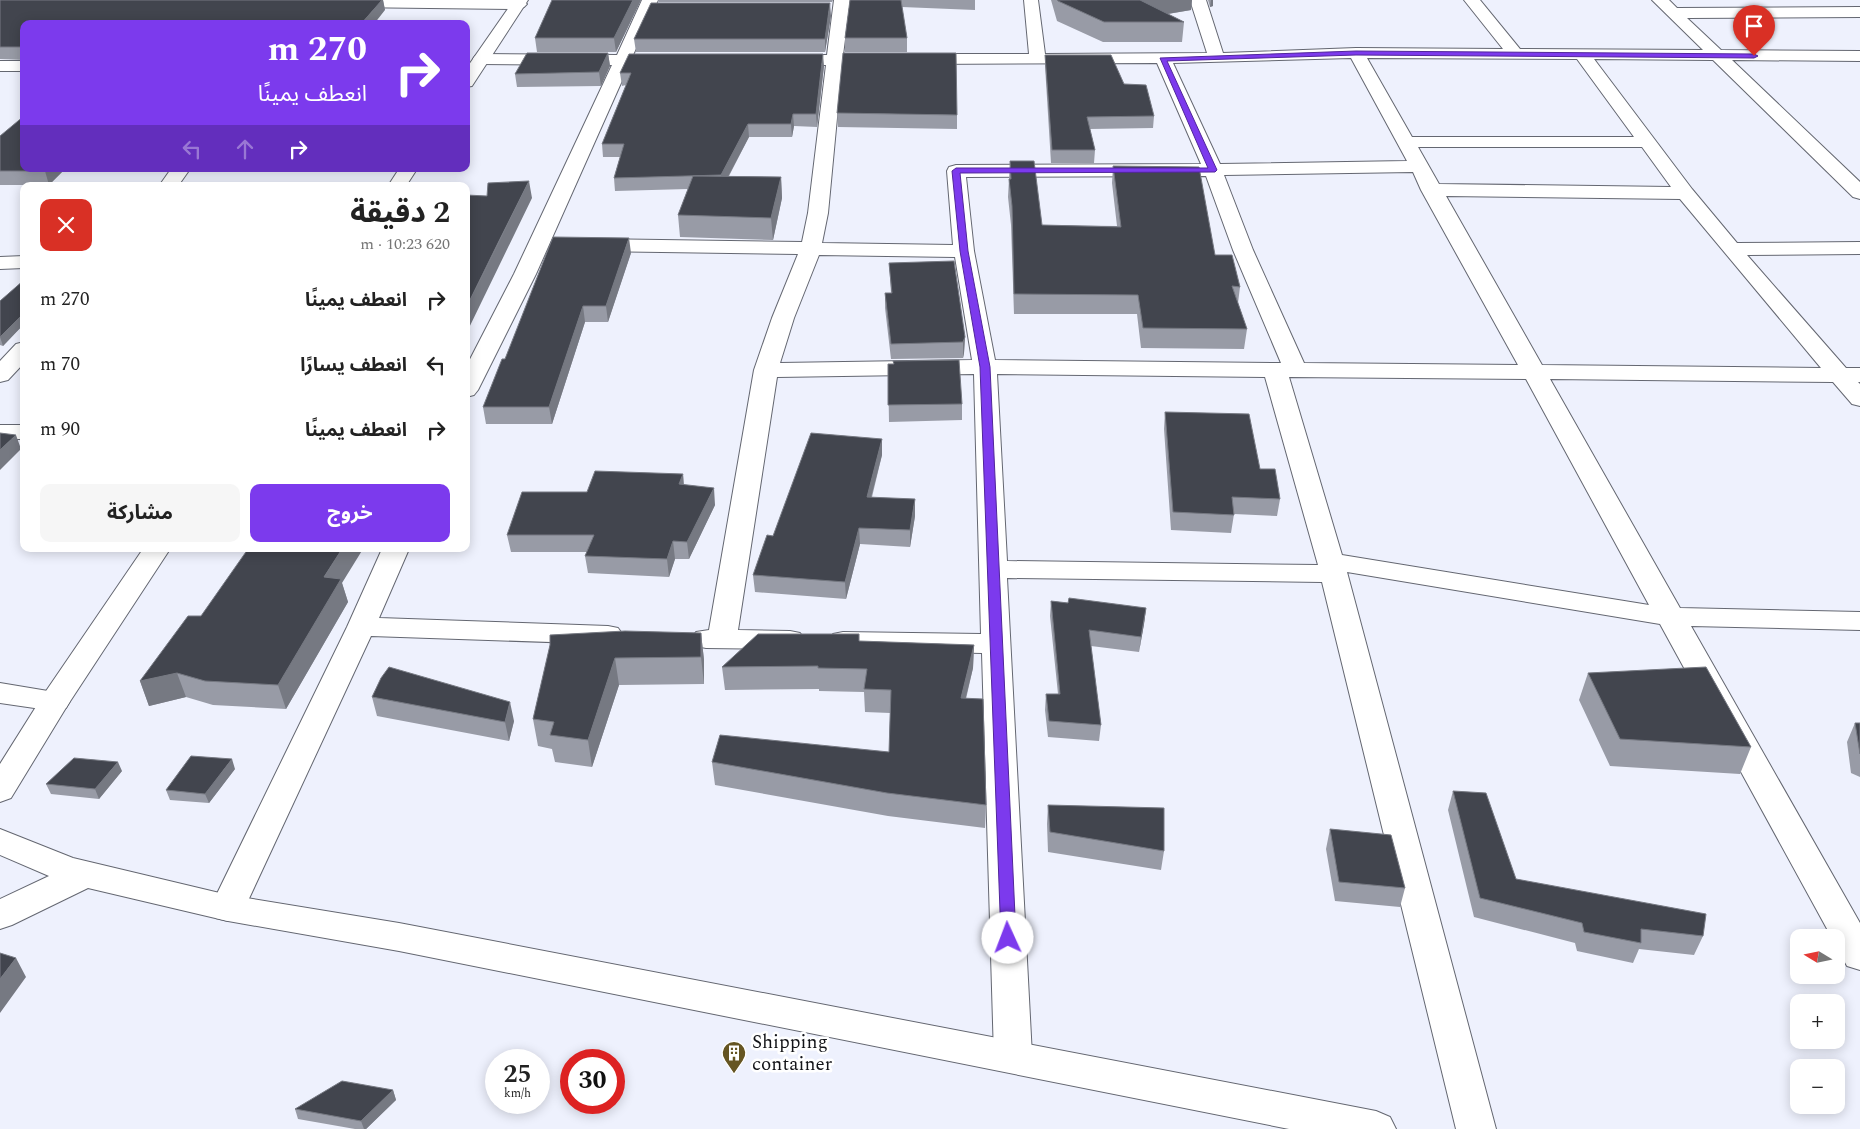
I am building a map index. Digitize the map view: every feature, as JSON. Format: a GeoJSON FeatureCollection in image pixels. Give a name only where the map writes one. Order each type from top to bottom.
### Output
{"type":"FeatureCollection","features":[{"type":"Feature","properties":{"kind":"street"},"geometry":{"type":"LineString","coordinates":[[1031,0],[1038,60]]}},
{"type":"Feature","properties":{"kind":"street"},"geometry":{"type":"LineString","coordinates":[[1198,0],[1218,58]]}},
{"type":"Feature","properties":{"kind":"street"},"geometry":{"type":"LineString","coordinates":[[1472,0],[1515,54]]}},
{"type":"Feature","properties":{"kind":"street"},"geometry":{"type":"LineString","coordinates":[[1660,0],[1820,156],[1860,192]]}},
{"type":"Feature","properties":{"kind":"street"},"geometry":{"type":"LineString","coordinates":[[332,9],[358,2],[520,2]]}},
{"type":"Feature","properties":{"kind":"street"},"geometry":{"type":"LineString","coordinates":[[472,70],[520,2]]}},
{"type":"Feature","properties":{"kind":"street"},"geometry":{"type":"LineString","coordinates":[[470,382],[496,333],[558,244],[622,60],[648,4],[665,9]]}},
{"type":"Feature","properties":{"kind":"street"},"geometry":{"type":"LineString","coordinates":[[722,639],[766,370],[783,318],[811,248],[818,212],[842,4],[822,9]]}},
{"type":"Feature","properties":{"kind":"street"},"geometry":{"type":"LineString","coordinates":[[1674,13],[1860,12]]}},
{"type":"Feature","properties":{"kind":"street"},"geometry":{"type":"LineString","coordinates":[[1356,53],[1431,190],[1857,945]]}},
{"type":"Feature","properties":{"kind":"street"},"geometry":{"type":"LineString","coordinates":[[770,60],[1163,59],[1356,53],[1860,56]]}},
{"type":"Feature","properties":{"kind":"street"},"geometry":{"type":"LineString","coordinates":[[1582,55],[1685,193],[1731,249],[1850,375],[1860,399]]}},
{"type":"Feature","properties":{"kind":"street"},"geometry":{"type":"LineString","coordinates":[[1163,59],[1213,170],[1285,369],[1332,567],[1476,1129]]}},
{"type":"Feature","properties":{"kind":"street"},"geometry":{"type":"LineString","coordinates":[[472,70],[622,60],[677,60]]}},
{"type":"Feature","properties":{"kind":"street"},"geometry":{"type":"LineString","coordinates":[[0,66],[20,66]]}},
{"type":"Feature","properties":{"kind":"street"},"geometry":{"type":"LineString","coordinates":[[1405,142],[1647,142]]}},
{"type":"Feature","properties":{"kind":"street"},"geometry":{"type":"LineString","coordinates":[[1013,1056],[985,367],[964,251],[956,171],[1213,170],[1418,166]]}},
{"type":"Feature","properties":{"kind":"street"},"geometry":{"type":"LineString","coordinates":[[171,182],[179,172]]}},
{"type":"Feature","properties":{"kind":"street"},"geometry":{"type":"LineString","coordinates":[[1431,190],[1685,193]]}},
{"type":"Feature","properties":{"kind":"street"},"geometry":{"type":"LineString","coordinates":[[558,244],[964,251]]}},
{"type":"Feature","properties":{"kind":"street"},"geometry":{"type":"LineString","coordinates":[[1731,249],[1860,248]]}},
{"type":"Feature","properties":{"kind":"street"},"geometry":{"type":"LineString","coordinates":[[0,263],[20,262]]}},
{"type":"Feature","properties":{"kind":"street"},"geometry":{"type":"LineString","coordinates":[[0,375],[20,353]]}},
{"type":"Feature","properties":{"kind":"street"},"geometry":{"type":"LineString","coordinates":[[766,370],[985,367],[1850,375]]}},
{"type":"Feature","properties":{"kind":"street"},"geometry":{"type":"LineString","coordinates":[[0,432],[20,432]]}},
{"type":"Feature","properties":{"kind":"street"},"geometry":{"type":"LineString","coordinates":[[0,790],[154,552]]}},
{"type":"Feature","properties":{"kind":"street"},"geometry":{"type":"LineString","coordinates":[[228,908],[395,552]]}},
{"type":"Feature","properties":{"kind":"street"},"geometry":{"type":"LineString","coordinates":[[994,569],[1332,567],[1671,617],[1860,621]]}},
{"type":"Feature","properties":{"kind":"street"},"geometry":{"type":"LineString","coordinates":[[361,627],[635,636]]}},
{"type":"Feature","properties":{"kind":"street"},"geometry":{"type":"LineString","coordinates":[[683,638],[997,644]]}},
{"type":"Feature","properties":{"kind":"street"},"geometry":{"type":"LineString","coordinates":[[0,693],[56,701]]}},
{"type":"Feature","properties":{"kind":"street"},"geometry":{"type":"LineString","coordinates":[[0,840],[64,868],[228,908],[399,937],[1013,1056],[1376,1129]]}},
{"type":"Feature","properties":{"kind":"street"},"geometry":{"type":"LineString","coordinates":[[0,915],[85,874]]}},
{"type":"Feature","properties":{"kind":"building"},"geometry":{"type":"Polygon","coordinates":[[[0,0],[382,0],[364,20],[20,20],[20,47],[0,47],[0,0]]]}},
{"type":"Feature","properties":{"kind":"building"},"geometry":{"type":"Polygon","coordinates":[[[552,0],[633,0],[614,38],[535,38],[552,0]]]}},
{"type":"Feature","properties":{"kind":"building"},"geometry":{"type":"Polygon","coordinates":[[[850,0],[901,0],[907,38],[845,38],[850,0]]]}},
{"type":"Feature","properties":{"kind":"building"},"geometry":{"type":"Polygon","coordinates":[[[1057,0],[1140,0],[1184,22],[1104,22],[1057,0]]]}},
{"type":"Feature","properties":{"kind":"building"},"geometry":{"type":"Polygon","coordinates":[[[651,3],[830,3],[825,39],[634,39],[651,3]]]}},
{"type":"Feature","properties":{"kind":"building"},"geometry":{"type":"Polygon","coordinates":[[[527,53],[608,53],[599,72],[515,74],[527,53]]]}},
{"type":"Feature","properties":{"kind":"building"},"geometry":{"type":"Polygon","coordinates":[[[843,53],[956,53],[957,115],[837,113],[843,53]]]}},
{"type":"Feature","properties":{"kind":"building"},"geometry":{"type":"Polygon","coordinates":[[[629,54],[823,54],[816,114],[793,114],[791,124],[748,124],[721,175],[614,178],[624,144],[602,144],[631,73],[620,73],[629,54]]]}},
{"type":"Feature","properties":{"kind":"building"},"geometry":{"type":"Polygon","coordinates":[[[1045,55],[1111,55],[1124,84],[1146,85],[1154,116],[1087,117],[1095,150],[1052,150],[1045,55]]]}},
{"type":"Feature","properties":{"kind":"building"},"geometry":{"type":"Polygon","coordinates":[[[20,119],[20,171],[0,171],[0,136],[20,119]]]}},
{"type":"Feature","properties":{"kind":"building"},"geometry":{"type":"Polygon","coordinates":[[[1010,161],[1034,161],[1042,225],[1121,227],[1113,166],[1199,167],[1215,255],[1232,255],[1240,287],[1232,286],[1247,329],[1143,328],[1138,295],[1014,294],[1012,206],[1009,179],[1011,179],[1010,161]]]}},
{"type":"Feature","properties":{"kind":"building"},"geometry":{"type":"Polygon","coordinates":[[[693,176],[781,177],[771,218],[678,215],[693,176]]]}},
{"type":"Feature","properties":{"kind":"building"},"geometry":{"type":"Polygon","coordinates":[[[529,181],[470,300],[470,195],[487,196],[488,183],[529,181]]]}},
{"type":"Feature","properties":{"kind":"building"},"geometry":{"type":"Polygon","coordinates":[[[553,237],[629,238],[606,306],[583,306],[549,407],[483,407],[502,359],[505,359],[553,237]]]}},
{"type":"Feature","properties":{"kind":"building"},"geometry":{"type":"Polygon","coordinates":[[[954,261],[965,337],[963,342],[891,344],[885,293],[892,293],[889,263],[954,261]]]}},
{"type":"Feature","properties":{"kind":"building"},"geometry":{"type":"Polygon","coordinates":[[[20,284],[20,317],[0,337],[0,301],[20,284]]]}},
{"type":"Feature","properties":{"kind":"building"},"geometry":{"type":"Polygon","coordinates":[[[959,360],[962,404],[888,405],[888,364],[894,364],[893,361],[959,360]]]}},
{"type":"Feature","properties":{"kind":"building"},"geometry":{"type":"Polygon","coordinates":[[[1165,412],[1249,414],[1260,469],[1275,469],[1280,499],[1232,497],[1234,515],[1173,512],[1165,412]]]}},
{"type":"Feature","properties":{"kind":"building"},"geometry":{"type":"Polygon","coordinates":[[[0,433],[16,435],[0,450],[0,433]]]}},
{"type":"Feature","properties":{"kind":"building"},"geometry":{"type":"Polygon","coordinates":[[[811,433],[882,439],[867,497],[915,499],[910,530],[859,528],[845,582],[753,575],[767,535],[773,536],[811,433]]]}},
{"type":"Feature","properties":{"kind":"building"},"geometry":{"type":"Polygon","coordinates":[[[595,471],[683,474],[679,484],[714,488],[687,542],[673,541],[667,559],[585,556],[594,535],[507,535],[522,492],[587,492],[595,471]]]}},
{"type":"Feature","properties":{"kind":"building"},"geometry":{"type":"Polygon","coordinates":[[[246,552],[340,552],[324,577],[341,579],[278,685],[205,681],[177,673],[140,681],[188,616],[201,616],[246,552]]]}},
{"type":"Feature","properties":{"kind":"building"},"geometry":{"type":"Polygon","coordinates":[[[1069,598],[1146,608],[1141,637],[1089,630],[1101,725],[1049,721],[1046,694],[1060,694],[1051,601],[1068,603],[1069,598]]]}},
{"type":"Feature","properties":{"kind":"building"},"geometry":{"type":"Polygon","coordinates":[[[625,631],[701,633],[701,657],[615,658],[588,740],[550,735],[554,722],[533,719],[550,645],[550,635],[625,631]]]}},
{"type":"Feature","properties":{"kind":"building"},"geometry":{"type":"Polygon","coordinates":[[[758,634],[859,634],[859,641],[974,645],[961,698],[983,699],[986,805],[887,793],[712,762],[720,735],[889,752],[891,690],[864,689],[867,669],[818,668],[818,666],[722,667],[758,634]]]}},
{"type":"Feature","properties":{"kind":"building"},"geometry":{"type":"Polygon","coordinates":[[[389,667],[510,702],[505,722],[372,697],[381,678],[389,667]]]}},
{"type":"Feature","properties":{"kind":"building"},"geometry":{"type":"Polygon","coordinates":[[[1706,667],[1751,747],[1620,739],[1588,673],[1706,667]]]}},
{"type":"Feature","properties":{"kind":"building"},"geometry":{"type":"Polygon","coordinates":[[[1855,723],[1860,723],[1860,754],[1855,723]]]}},
{"type":"Feature","properties":{"kind":"building"},"geometry":{"type":"Polygon","coordinates":[[[191,756],[232,759],[205,794],[166,790],[191,756]]]}},
{"type":"Feature","properties":{"kind":"building"},"geometry":{"type":"Polygon","coordinates":[[[74,758],[118,762],[95,789],[46,784],[74,758]]]}},
{"type":"Feature","properties":{"kind":"building"},"geometry":{"type":"Polygon","coordinates":[[[1453,791],[1486,793],[1516,879],[1706,914],[1703,936],[1641,929],[1641,943],[1584,932],[1582,923],[1480,898],[1453,791]]]}},
{"type":"Feature","properties":{"kind":"building"},"geometry":{"type":"Polygon","coordinates":[[[1048,805],[1164,808],[1164,851],[1050,832],[1048,805]]]}},
{"type":"Feature","properties":{"kind":"building"},"geometry":{"type":"Polygon","coordinates":[[[1330,829],[1391,835],[1405,888],[1339,882],[1330,829]]]}},
{"type":"Feature","properties":{"kind":"building"},"geometry":{"type":"Polygon","coordinates":[[[0,953],[16,958],[0,979],[0,953]]]}},
{"type":"Feature","properties":{"kind":"building"},"geometry":{"type":"Polygon","coordinates":[[[342,1081],[393,1090],[361,1121],[295,1109],[342,1081]]]}},
{"type":"Feature","properties":{"kind":"place","name":"Shipping container"},"geometry":{"type":"Point","coordinates":[734,1074]}},
{"type":"Feature","properties":{"kind":"route"},"geometry":{"type":"LineString","coordinates":[[1008,938],[985,367],[964,251],[956,192],[956,171],[1213,170],[1163,59],[1356,53],[1754,56]]}}]}
